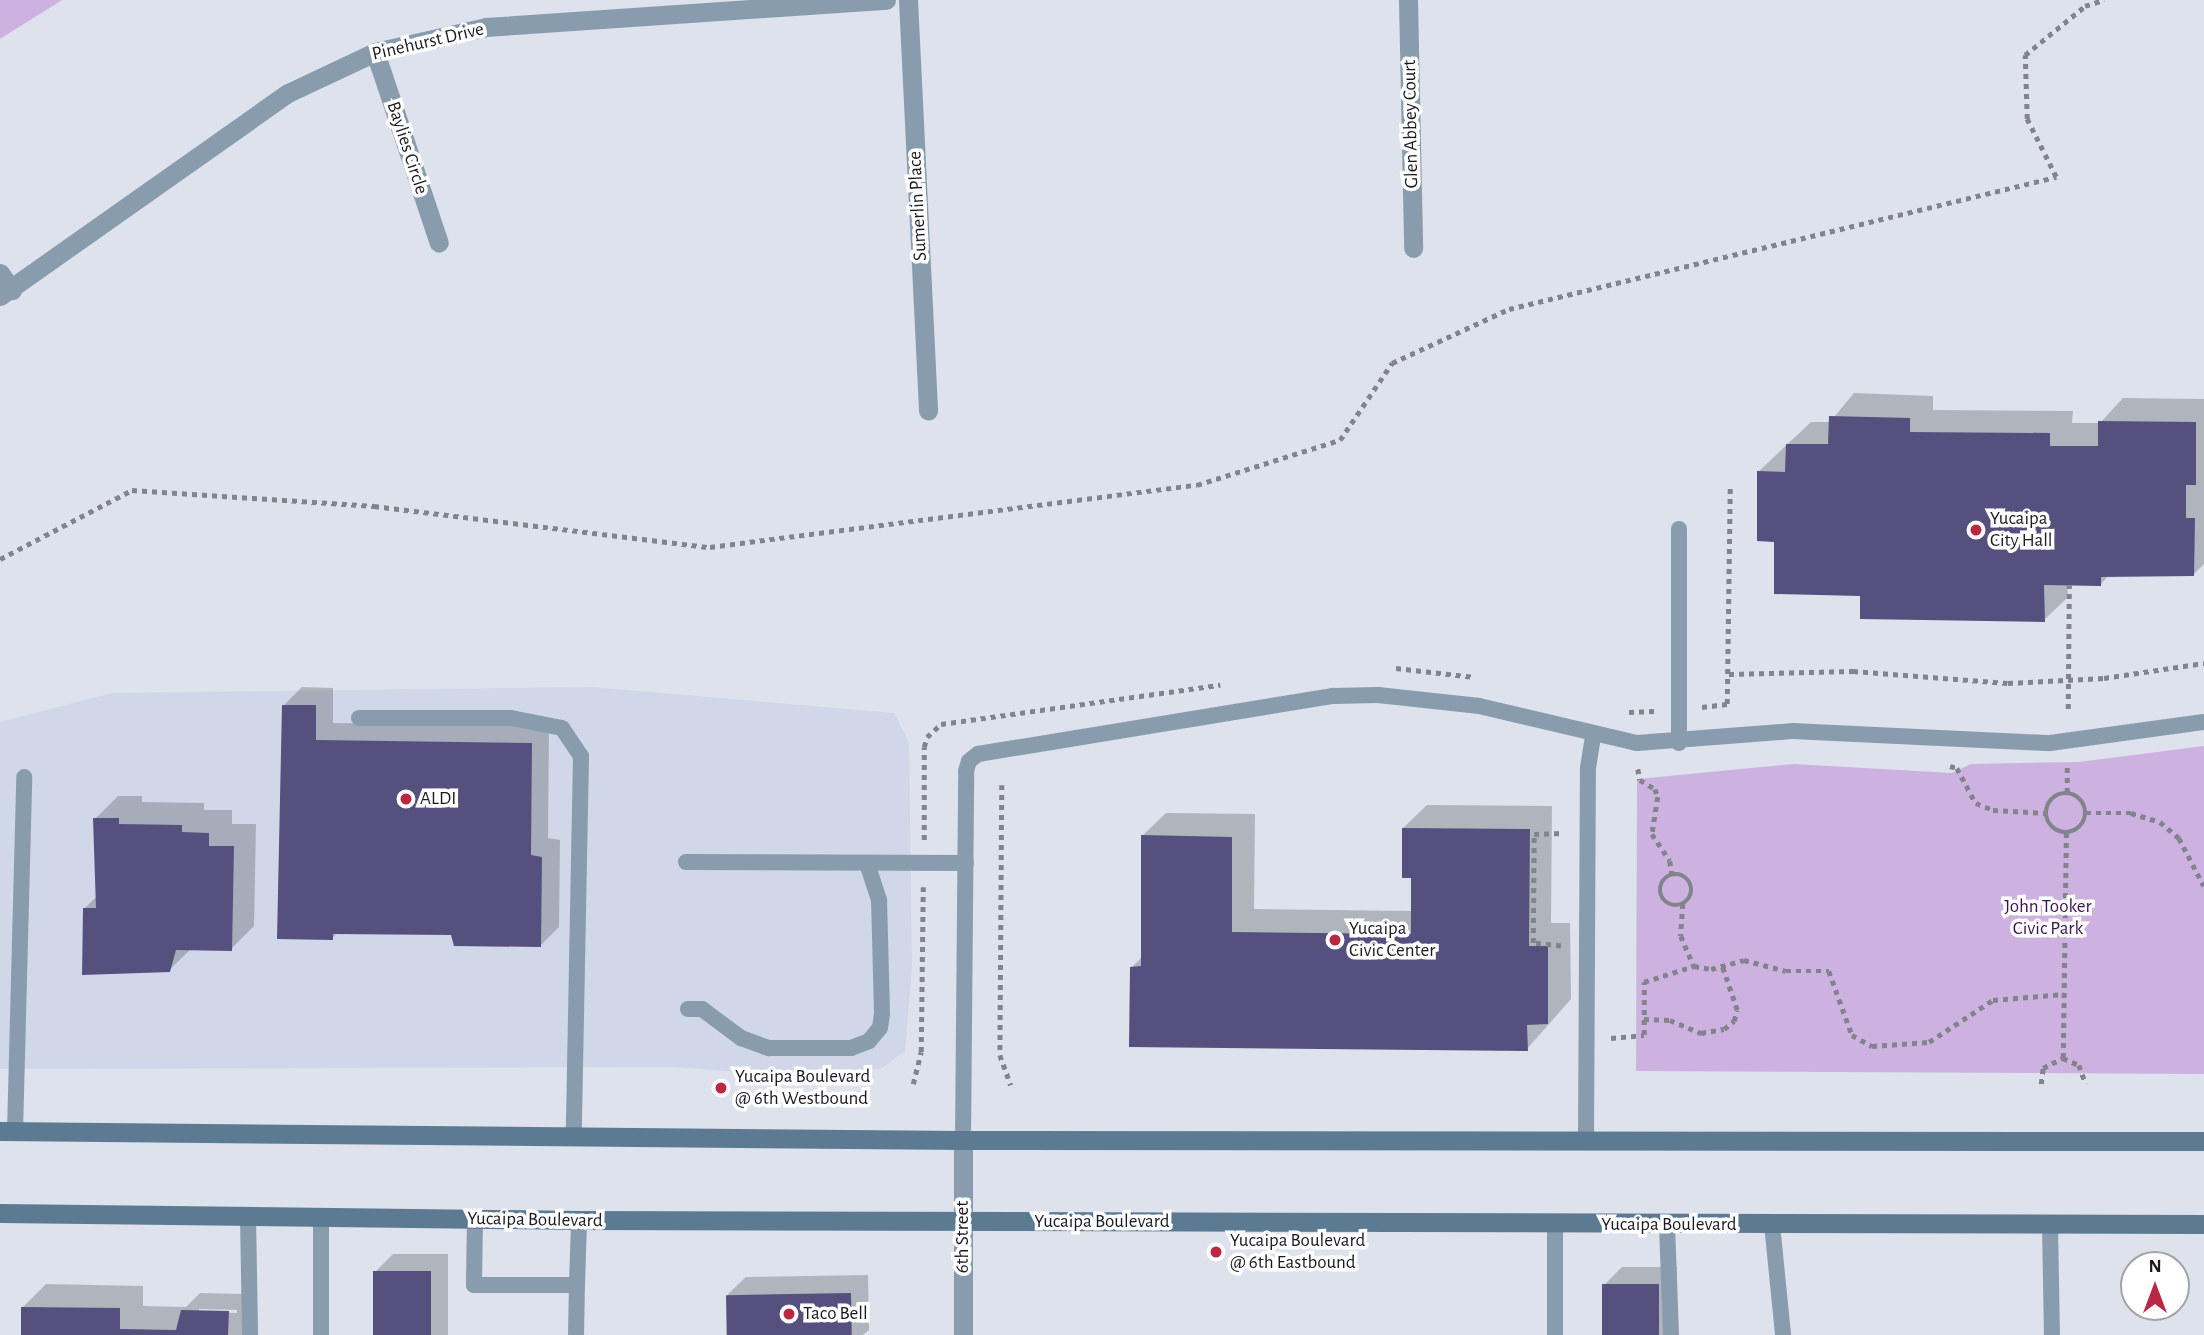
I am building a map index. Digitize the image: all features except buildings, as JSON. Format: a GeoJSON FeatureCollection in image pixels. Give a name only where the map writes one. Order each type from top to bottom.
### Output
{"type":"FeatureCollection","features":[{"type":"Feature","properties":{"kind":"main road"},"geometry":{"type":"LineString","coordinates":[[8,1132],[964,1140],[2204,1140]]}},
{"type":"Feature","properties":{"kind":"main road","name":"Yucaipa Boulevard"},"geometry":{"type":"LineString","coordinates":[[0,1213],[579,1220],[1555,1225],[2204,1224]]}},
{"type":"Feature","properties":{"kind":"street","name":"Pinehurst Drive"},"geometry":{"type":"LineString","coordinates":[[6,293],[268,106],[375,52],[486,27],[886,0]]}},
{"type":"Feature","properties":{"kind":"street","name":"Sumerlin Place"},"geometry":{"type":"LineString","coordinates":[[908,0],[928,411]]}},
{"type":"Feature","properties":{"kind":"street","name":"Glen Abbey Court"},"geometry":{"type":"LineString","coordinates":[[1408,0],[1413,248]]}},
{"type":"Feature","properties":{"kind":"street","name":"Baylies Circle"},"geometry":{"type":"LineString","coordinates":[[375,52],[439,243]]}},
{"type":"Feature","properties":{"kind":"street"},"geometry":{"type":"LineString","coordinates":[[0,272],[6,293]]}},
{"type":"Feature","properties":{"kind":"street","name":"6th Street"},"geometry":{"type":"LineString","coordinates":[[964,1140],[964,1335]]}},
{"type":"Feature","properties":{"kind":"lane"},"geometry":{"type":"LineString","coordinates":[[1679,529],[1679,743]]}},
{"type":"Feature","properties":{"kind":"lane"},"geometry":{"type":"LineString","coordinates":[[964,1140],[966,771],[969,761],[978,754],[1333,696],[1378,695],[1479,706],[1593,736],[1679,743],[1792,731],[2050,743],[2204,722]]}},
{"type":"Feature","properties":{"kind":"lane"},"geometry":{"type":"LineString","coordinates":[[359,718],[511,718],[562,728],[581,756],[575,1136]]}},
{"type":"Feature","properties":{"kind":"lane"},"geometry":{"type":"LineString","coordinates":[[1586,1139],[1588,768],[1593,736]]}},
{"type":"Feature","properties":{"kind":"lane"},"geometry":{"type":"LineString","coordinates":[[8,1132],[24,777]]}},
{"type":"Feature","properties":{"kind":"lane"},"geometry":{"type":"LineString","coordinates":[[686,862],[966,863]]}},
{"type":"Feature","properties":{"kind":"lane"},"geometry":{"type":"LineString","coordinates":[[688,1009],[702,1009],[741,1038],[769,1048],[851,1048],[869,1041],[880,1028],[882,1013],[879,900],[867,863]]}},
{"type":"Feature","properties":{"kind":"lane"},"geometry":{"type":"LineString","coordinates":[[248,1216],[250,1335]]}},
{"type":"Feature","properties":{"kind":"lane"},"geometry":{"type":"LineString","coordinates":[[321,1217],[321,1335]]}},
{"type":"Feature","properties":{"kind":"lane"},"geometry":{"type":"LineString","coordinates":[[475,1219],[474,1285],[577,1285]]}},
{"type":"Feature","properties":{"kind":"lane"},"geometry":{"type":"LineString","coordinates":[[576,1335],[579,1220]]}},
{"type":"Feature","properties":{"kind":"lane"},"geometry":{"type":"LineString","coordinates":[[1772,1224],[1783,1335]]}},
{"type":"Feature","properties":{"kind":"lane"},"geometry":{"type":"LineString","coordinates":[[2050,1224],[2053,1335]]}},
{"type":"Feature","properties":{"kind":"lane"},"geometry":{"type":"LineString","coordinates":[[1555,1225],[1555,1335]]}},
{"type":"Feature","properties":{"kind":"lane"},"geometry":{"type":"LineString","coordinates":[[1667,1225],[1671,1335]]}},
{"type":"Feature","properties":{"kind":"path"},"geometry":{"type":"LineString","coordinates":[[0,559],[132,490],[374,506],[710,547],[1197,485],[1340,440],[1392,363],[1509,309],[2056,177],[2027,119],[2025,55],[2085,6],[2104,0]]}},
{"type":"Feature","properties":{"kind":"path"},"geometry":{"type":"LineString","coordinates":[[1623,711],[1679,710],[1727,704],[1730,486]]}},
{"type":"Feature","properties":{"kind":"path"},"geometry":{"type":"LineString","coordinates":[[2068,709],[2069,585]]}},
{"type":"Feature","properties":{"kind":"path"},"geometry":{"type":"LineString","coordinates":[[1729,674],[1821,670],[1994,682],[2068,681],[2204,663]]}},
{"type":"Feature","properties":{"kind":"path"},"geometry":{"type":"LineString","coordinates":[[1385,668],[1478,677]]}},
{"type":"Feature","properties":{"kind":"path"},"geometry":{"type":"LineString","coordinates":[[913,1084],[921,1052],[924,747],[927,737],[941,724],[1230,684]]}},
{"type":"Feature","properties":{"kind":"path"},"geometry":{"type":"LineString","coordinates":[[1939,765],[1956,768],[1976,803],[1993,810],[2046,813]]}},
{"type":"Feature","properties":{"kind":"path"},"geometry":{"type":"LineString","coordinates":[[2067,765],[2067,793]]}},
{"type":"Feature","properties":{"kind":"path"},"geometry":{"type":"LineString","coordinates":[[1650,769],[1637,769],[1640,780],[1658,797],[1652,834],[1672,874],[1687,878],[1691,887],[1683,904],[1681,936],[1694,966]]}},
{"type":"Feature","properties":{"kind":"path"},"geometry":{"type":"LineString","coordinates":[[1002,785],[1000,1055],[1011,1085]]}},
{"type":"Feature","properties":{"kind":"path"},"geometry":{"type":"LineString","coordinates":[[2067,793],[2078,797],[2086,813],[2078,828],[2066,832],[2054,829],[2046,813],[2050,801],[2067,793]]}},
{"type":"Feature","properties":{"kind":"path"},"geometry":{"type":"LineString","coordinates":[[2086,813],[2132,813],[2160,822],[2179,838],[2204,886]]}},
{"type":"Feature","properties":{"kind":"path"},"geometry":{"type":"LineString","coordinates":[[1561,956],[1561,943],[1533,943],[1534,834],[1563,834],[1563,820]]}},
{"type":"Feature","properties":{"kind":"path"},"geometry":{"type":"LineString","coordinates":[[2063,1058],[2066,832]]}},
{"type":"Feature","properties":{"kind":"path"},"geometry":{"type":"LineString","coordinates":[[1672,874],[1661,884],[1660,895],[1667,904],[1683,904]]}},
{"type":"Feature","properties":{"kind":"path"},"geometry":{"type":"LineString","coordinates":[[1609,1041],[1641,1038],[1644,982],[1694,966],[1721,966],[1744,960],[1786,971],[1829,971],[1852,1035],[1872,1046],[1929,1042],[1993,1000],[2013,995],[2064,994]]}},
{"type":"Feature","properties":{"kind":"path"},"geometry":{"type":"LineString","coordinates":[[1644,1019],[1670,1020],[1701,1033],[1724,1029],[1734,1021],[1736,1002],[1721,966]]}},
{"type":"Feature","properties":{"kind":"path"},"geometry":{"type":"LineString","coordinates":[[2041,1084],[2043,1068],[2063,1058],[2080,1065],[2086,1084]]}},
{"type":"Feature","properties":{"kind":"shaded area"},"geometry":{"type":"Polygon","coordinates":[[[591,687],[894,713],[909,743],[912,968],[905,1051],[882,1068],[818,1078],[675,1067],[0,1069],[0,722],[112,693],[591,687]]]}},
{"type":"Feature","properties":{"kind":"green space"},"geometry":{"type":"Polygon","coordinates":[[[0,0],[62,0],[0,39],[0,0]]]}},
{"type":"Feature","properties":{"kind":"green space","name":"John Tooker Civic Park"},"geometry":{"type":"Polygon","coordinates":[[[2204,746],[2204,1074],[1636,1071],[1637,779],[1794,764],[1952,773],[1971,764],[2079,762],[2204,746]]]}},
{"type":"Feature","properties":{"kind":"place","name":"Yucaipa City Hall"},"geometry":{"type":"Point","coordinates":[1976,530]}},
{"type":"Feature","properties":{"kind":"place","name":"ALDI"},"geometry":{"type":"Point","coordinates":[406,799]}},
{"type":"Feature","properties":{"kind":"place","name":"Yucaipa Civic Center"},"geometry":{"type":"Point","coordinates":[1335,940]}},
{"type":"Feature","properties":{"kind":"place","name":"Yucaipa Boulevard @ 6th Westbound"},"geometry":{"type":"Point","coordinates":[721,1088]}},
{"type":"Feature","properties":{"kind":"place","name":"Yucaipa Boulevard @ 6th Eastbound"},"geometry":{"type":"Point","coordinates":[1216,1252]}},
{"type":"Feature","properties":{"kind":"place","name":"Taco Bell"},"geometry":{"type":"Point","coordinates":[789,1314]}}]}
